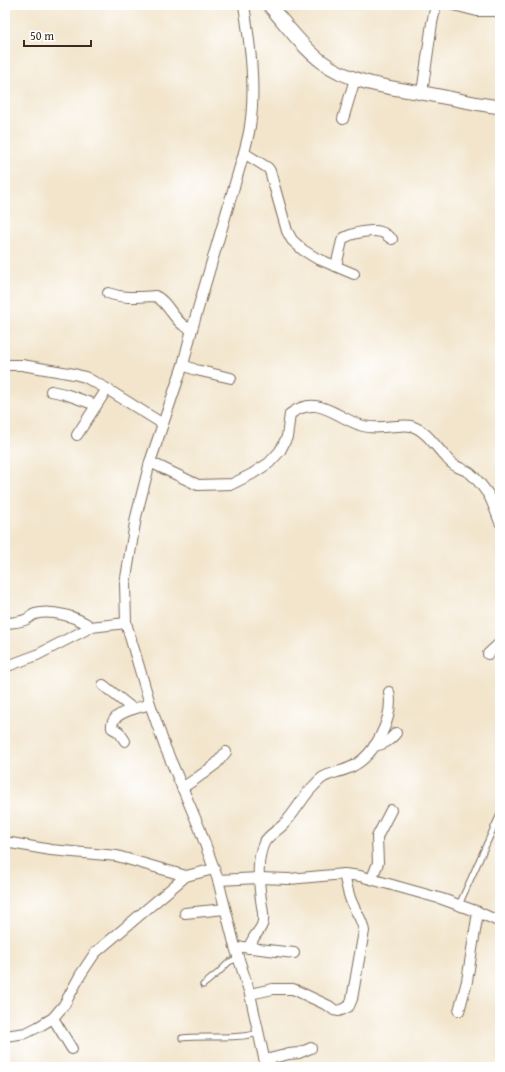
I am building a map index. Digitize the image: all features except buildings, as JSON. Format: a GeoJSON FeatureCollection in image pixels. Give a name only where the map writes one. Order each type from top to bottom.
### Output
{"type":"FeatureCollection","features":[{"type":"Feature","properties":{"kind":"street"},"geometry":{"type":"LineString","coordinates":[[244,5],[251,67],[252,102],[250,126],[244,154],[192,329],[183,365],[150,462],[136,517],[125,584],[126,623],[150,704],[165,747],[199,827],[218,880],[250,994],[266,1064],[289,1054],[299,1053],[310,1048]]}},
{"type":"Feature","properties":{"kind":"street"},"geometry":{"type":"LineString","coordinates":[[269,5],[309,51],[322,62],[342,74],[386,88],[500,107]]}},
{"type":"Feature","properties":{"kind":"street"},"geometry":{"type":"LineString","coordinates":[[422,93],[436,5]]}},
{"type":"Feature","properties":{"kind":"street"},"geometry":{"type":"LineString","coordinates":[[454,5],[477,11],[500,11]]}},
{"type":"Feature","properties":{"kind":"street"},"geometry":{"type":"LineString","coordinates":[[343,119],[355,79]]}},
{"type":"Feature","properties":{"kind":"street"},"geometry":{"type":"LineString","coordinates":[[244,154],[268,168],[270,171],[287,231],[292,240],[303,250],[316,258],[354,274]]}},
{"type":"Feature","properties":{"kind":"street"},"geometry":{"type":"LineString","coordinates":[[336,266],[342,241],[346,236],[367,231],[374,231],[383,233],[392,239]]}},
{"type":"Feature","properties":{"kind":"street"},"geometry":{"type":"LineString","coordinates":[[108,293],[133,298],[158,297],[183,325],[192,329]]}},
{"type":"Feature","properties":{"kind":"street"},"geometry":{"type":"LineString","coordinates":[[5,364],[22,364],[74,374],[90,380],[163,424]]}},
{"type":"Feature","properties":{"kind":"street"},"geometry":{"type":"LineString","coordinates":[[183,365],[196,370],[232,378]]}},
{"type":"Feature","properties":{"kind":"street"},"geometry":{"type":"LineString","coordinates":[[77,435],[107,389]]}},
{"type":"Feature","properties":{"kind":"street"},"geometry":{"type":"LineString","coordinates":[[51,391],[65,394],[96,405]]}},
{"type":"Feature","properties":{"kind":"street"},"geometry":{"type":"LineString","coordinates":[[150,462],[198,485],[232,484],[269,463],[280,451],[287,437],[290,414],[296,409],[321,407],[335,412],[346,419],[363,426],[412,426],[419,430],[427,436],[449,461],[469,473],[477,480],[488,495],[500,522]]}},
{"type":"Feature","properties":{"kind":"street"},"geometry":{"type":"LineString","coordinates":[[9,623],[18,622],[40,612],[50,612],[80,620],[91,627]]}},
{"type":"Feature","properties":{"kind":"street"},"geometry":{"type":"LineString","coordinates":[[5,667],[37,655],[91,627],[126,623]]}},
{"type":"Feature","properties":{"kind":"street"},"geometry":{"type":"LineString","coordinates":[[488,654],[500,643]]}},
{"type":"Feature","properties":{"kind":"street"},"geometry":{"type":"LineString","coordinates":[[103,686],[133,709]]}},
{"type":"Feature","properties":{"kind":"street"},"geometry":{"type":"LineString","coordinates":[[250,948],[252,941],[263,921],[259,878],[260,856],[263,844],[267,838],[284,824],[309,790],[321,779],[346,770],[366,757],[381,734],[388,715],[391,699],[389,692]]}},
{"type":"Feature","properties":{"kind":"street"},"geometry":{"type":"LineString","coordinates":[[126,741],[119,732],[112,728],[113,721],[118,716],[133,709],[150,704]]}},
{"type":"Feature","properties":{"kind":"street"},"geometry":{"type":"LineString","coordinates":[[374,746],[388,742],[396,733]]}},
{"type":"Feature","properties":{"kind":"street"},"geometry":{"type":"LineString","coordinates":[[182,788],[216,764],[226,752]]}},
{"type":"Feature","properties":{"kind":"street"},"geometry":{"type":"LineString","coordinates":[[372,878],[378,863],[377,837],[391,810]]}},
{"type":"Feature","properties":{"kind":"street"},"geometry":{"type":"LineString","coordinates":[[5,842],[51,850],[117,856],[186,876]]}},
{"type":"Feature","properties":{"kind":"street"},"geometry":{"type":"LineString","coordinates":[[5,1036],[26,1032],[53,1018],[64,1005],[80,974],[95,954],[186,876],[214,869]]}},
{"type":"Feature","properties":{"kind":"street"},"geometry":{"type":"LineString","coordinates":[[250,994],[273,990],[293,990],[329,1006],[334,1010],[339,1011],[349,1006],[355,987],[364,931],[362,922],[353,905],[344,874]]}},
{"type":"Feature","properties":{"kind":"street"},"geometry":{"type":"LineString","coordinates":[[218,880],[259,878],[289,879],[344,874],[360,876],[372,878],[442,899],[500,922]]}},
{"type":"Feature","properties":{"kind":"street"},"geometry":{"type":"LineString","coordinates":[[185,913],[225,909]]}},
{"type":"Feature","properties":{"kind":"street"},"geometry":{"type":"LineString","coordinates":[[459,1011],[466,981],[478,912]]}},
{"type":"Feature","properties":{"kind":"street"},"geometry":{"type":"LineString","coordinates":[[236,947],[294,953]]}},
{"type":"Feature","properties":{"kind":"street"},"geometry":{"type":"LineString","coordinates":[[53,1018],[72,1049]]}},
{"type":"Feature","properties":{"kind":"lane"},"geometry":{"type":"LineString","coordinates":[[459,905],[500,814]]}},
{"type":"Feature","properties":{"kind":"lane"},"geometry":{"type":"LineString","coordinates":[[203,986],[218,974],[229,962],[239,958]]}},
{"type":"Feature","properties":{"kind":"lane"},"geometry":{"type":"LineString","coordinates":[[182,1038],[236,1037],[259,1032]]}}]}
